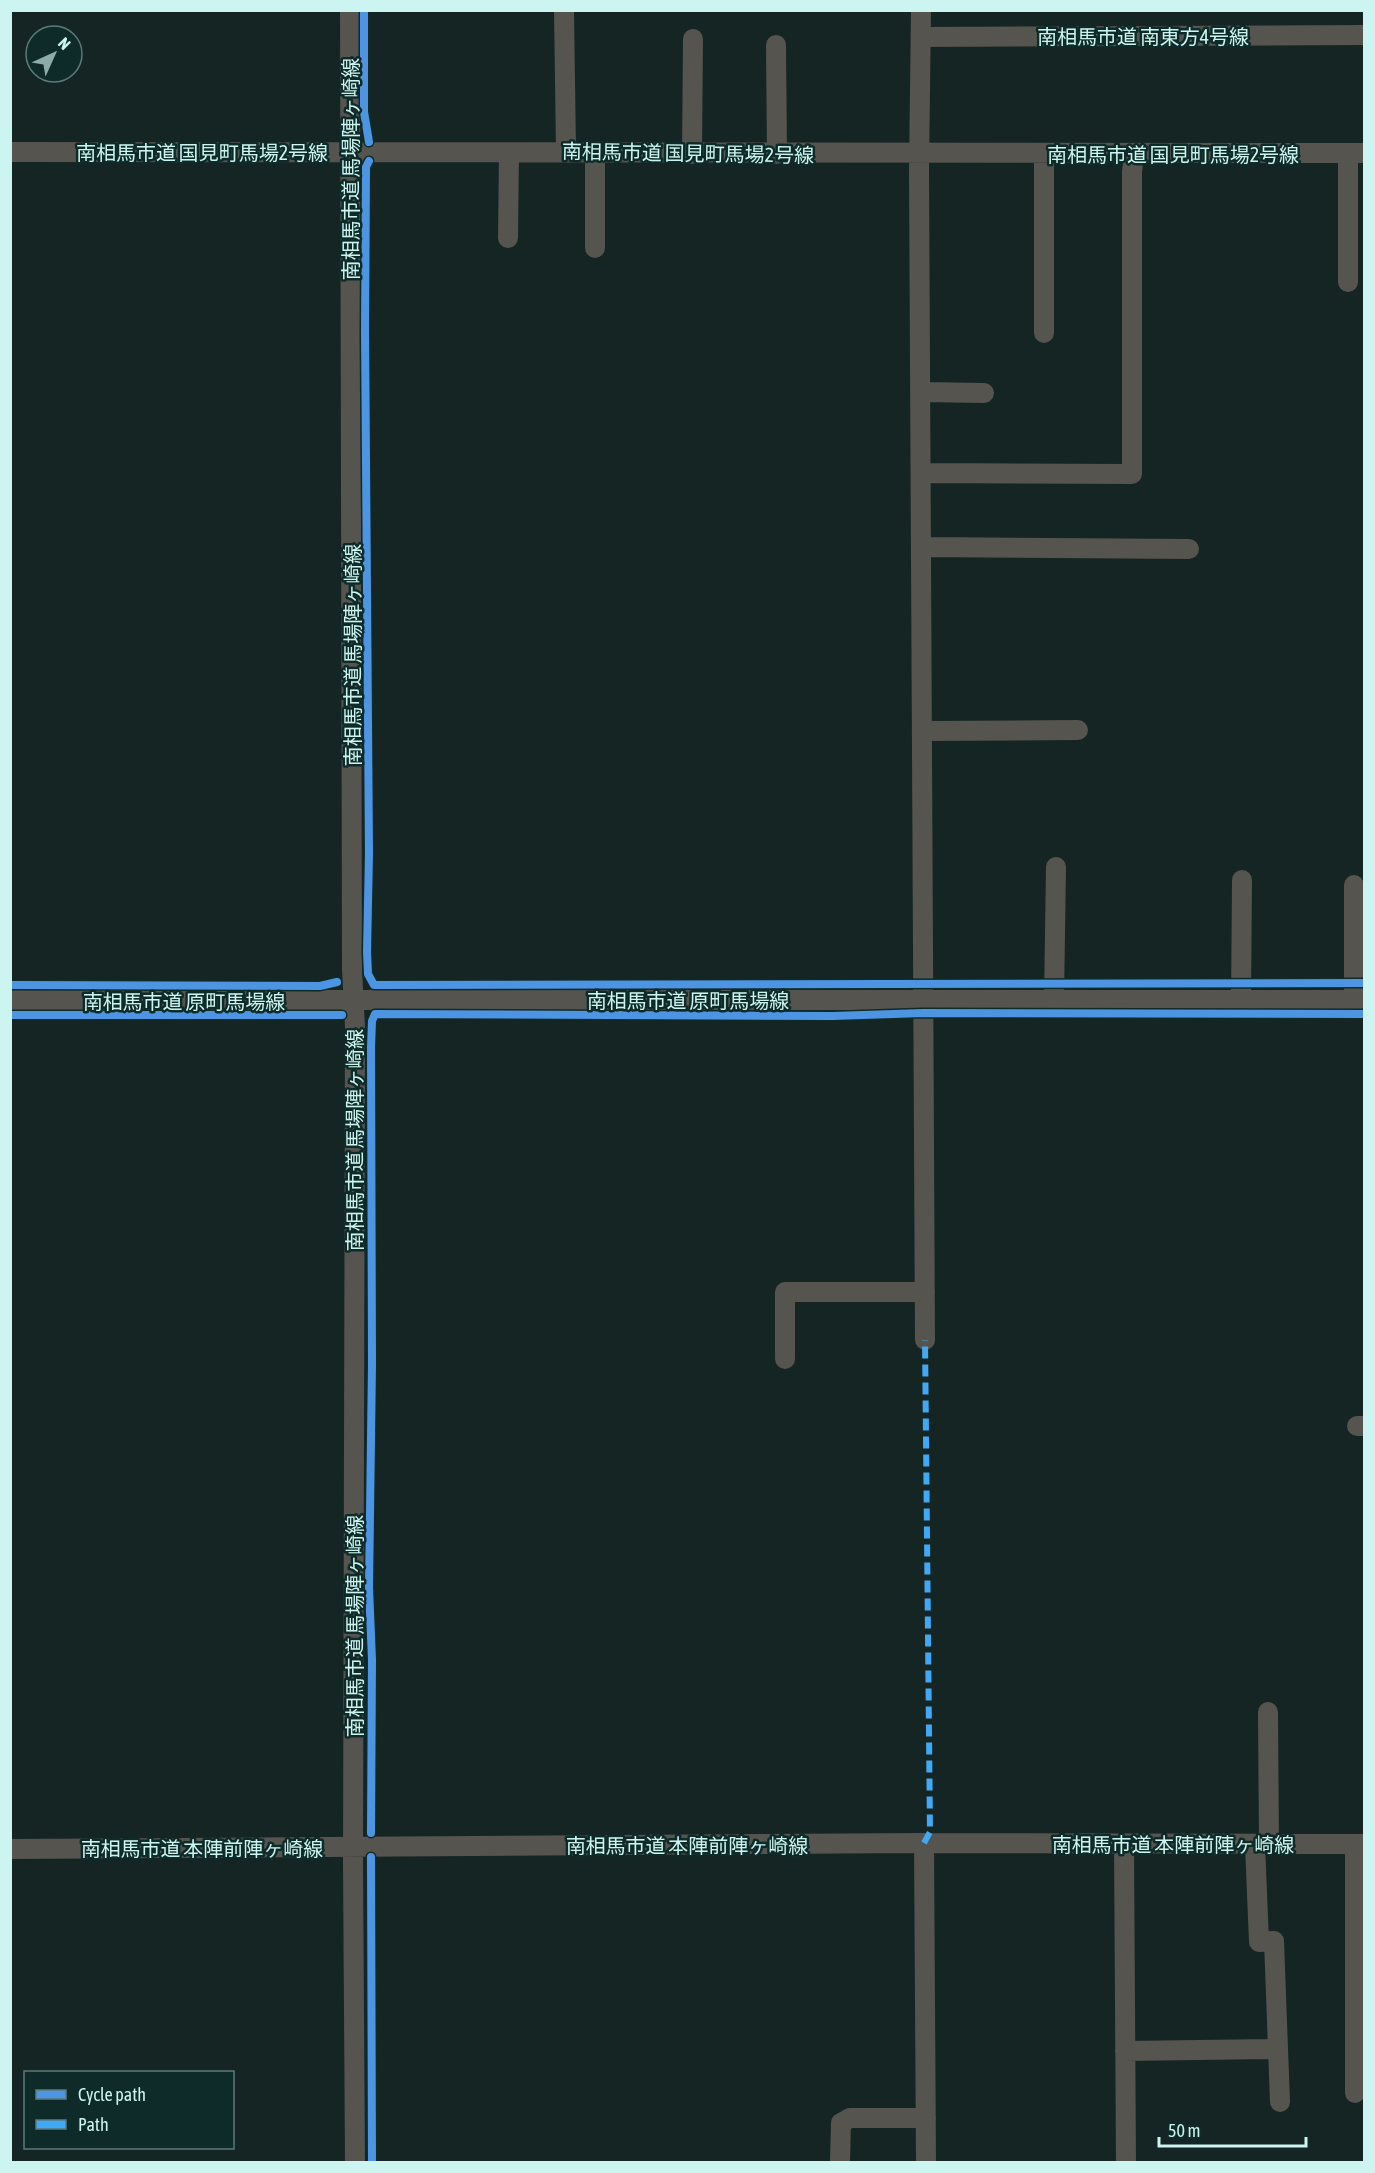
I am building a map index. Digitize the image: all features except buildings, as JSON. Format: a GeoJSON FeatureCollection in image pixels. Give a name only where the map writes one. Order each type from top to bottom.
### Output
{"type":"FeatureCollection","features":[{"type":"Feature","properties":{"kind":"street","name":"南相馬市道 馬場陣ヶ崎線"},"geometry":{"type":"LineString","coordinates":[[350,10],[355,2163]]}},
{"type":"Feature","properties":{"kind":"street"},"geometry":{"type":"LineString","coordinates":[[564,10],[566,152]]}},
{"type":"Feature","properties":{"kind":"street"},"geometry":{"type":"LineString","coordinates":[[921,10],[925,1340]]}},
{"type":"Feature","properties":{"kind":"street","name":"南相馬市道 南東方4号線"},"geometry":{"type":"LineString","coordinates":[[921,37],[1365,35]]}},
{"type":"Feature","properties":{"kind":"street"},"geometry":{"type":"LineString","coordinates":[[692,154],[693,39]]}},
{"type":"Feature","properties":{"kind":"street"},"geometry":{"type":"LineString","coordinates":[[776,45],[777,154]]}},
{"type":"Feature","properties":{"kind":"street","name":"南相馬市道 国見町馬場2号線"},"geometry":{"type":"LineString","coordinates":[[10,152],[1356,154]]}},
{"type":"Feature","properties":{"kind":"street"},"geometry":{"type":"LineString","coordinates":[[595,152],[595,248]]}},
{"type":"Feature","properties":{"kind":"street"},"geometry":{"type":"LineString","coordinates":[[508,238],[509,153]]}},
{"type":"Feature","properties":{"kind":"street"},"geometry":{"type":"LineString","coordinates":[[1044,154],[1044,333]]}},
{"type":"Feature","properties":{"kind":"street"},"geometry":{"type":"LineString","coordinates":[[922,473],[1132,474],[1132,184],[1134,154]]}},
{"type":"Feature","properties":{"kind":"street"},"geometry":{"type":"LineString","coordinates":[[1348,282],[1356,154]]}},
{"type":"Feature","properties":{"kind":"street"},"geometry":{"type":"LineString","coordinates":[[922,392],[984,393]]}},
{"type":"Feature","properties":{"kind":"street"},"geometry":{"type":"LineString","coordinates":[[922,547],[1190,549]]}},
{"type":"Feature","properties":{"kind":"street"},"geometry":{"type":"LineString","coordinates":[[922,731],[1078,730]]}},
{"type":"Feature","properties":{"kind":"street"},"geometry":{"type":"LineString","coordinates":[[1054,1000],[1056,867]]}},
{"type":"Feature","properties":{"kind":"street"},"geometry":{"type":"LineString","coordinates":[[1241,1000],[1242,880]]}},
{"type":"Feature","properties":{"kind":"street"},"geometry":{"type":"LineString","coordinates":[[1354,885],[1359,1000]]}},
{"type":"Feature","properties":{"kind":"street","name":"南相馬市道 原町馬場線"},"geometry":{"type":"LineString","coordinates":[[10,1000],[1359,1000]]}},
{"type":"Feature","properties":{"kind":"street"},"geometry":{"type":"LineString","coordinates":[[785,1359],[784,1292],[925,1292]]}},
{"type":"Feature","properties":{"kind":"street"},"geometry":{"type":"LineString","coordinates":[[1268,1712],[1259,1941],[1274,1941],[1280,2102]]}},
{"type":"Feature","properties":{"kind":"street"},"geometry":{"type":"LineString","coordinates":[[924,1843],[926,2163]]}},
{"type":"Feature","properties":{"kind":"street","name":"南相馬市道 本陣前陣ヶ崎線"},"geometry":{"type":"LineString","coordinates":[[10,1849],[924,1843],[1360,1844]]}},
{"type":"Feature","properties":{"kind":"street"},"geometry":{"type":"LineString","coordinates":[[1124,1844],[1126,2163]]}},
{"type":"Feature","properties":{"kind":"street"},"geometry":{"type":"LineString","coordinates":[[1355,2092],[1360,1844]]}},
{"type":"Feature","properties":{"kind":"street"},"geometry":{"type":"LineString","coordinates":[[1125,2051],[1278,2049]]}},
{"type":"Feature","properties":{"kind":"street"},"geometry":{"type":"LineString","coordinates":[[840,2163],[841,2123],[850,2118],[926,2118]]}},
{"type":"Feature","properties":{"kind":"marked path"},"geometry":{"type":"LineString","coordinates":[[924,1843],[930,1832],[925,1340]]}},
{"type":"Feature","properties":{"kind":"cycle path"},"geometry":{"type":"LineString","coordinates":[[364,10],[364,112],[369,142]]}},
{"type":"Feature","properties":{"kind":"cycle path"},"geometry":{"type":"LineString","coordinates":[[369,161],[366,167],[365,331],[369,853],[367,952],[368,974],[374,985],[1364,983]]}},
{"type":"Feature","properties":{"kind":"cycle path"},"geometry":{"type":"LineString","coordinates":[[10,985],[320,986],[337,982]]}},
{"type":"Feature","properties":{"kind":"cycle path"},"geometry":{"type":"LineString","coordinates":[[371,1833],[372,1660],[369,1588],[372,1364],[371,1047],[372,1021],[375,1014],[833,1016],[923,1013],[1364,1014]]}},
{"type":"Feature","properties":{"kind":"cycle path"},"geometry":{"type":"LineString","coordinates":[[10,1015],[342,1015]]}},
{"type":"Feature","properties":{"kind":"cycle path"},"geometry":{"type":"LineString","coordinates":[[371,1857],[372,2162]]}}]}
